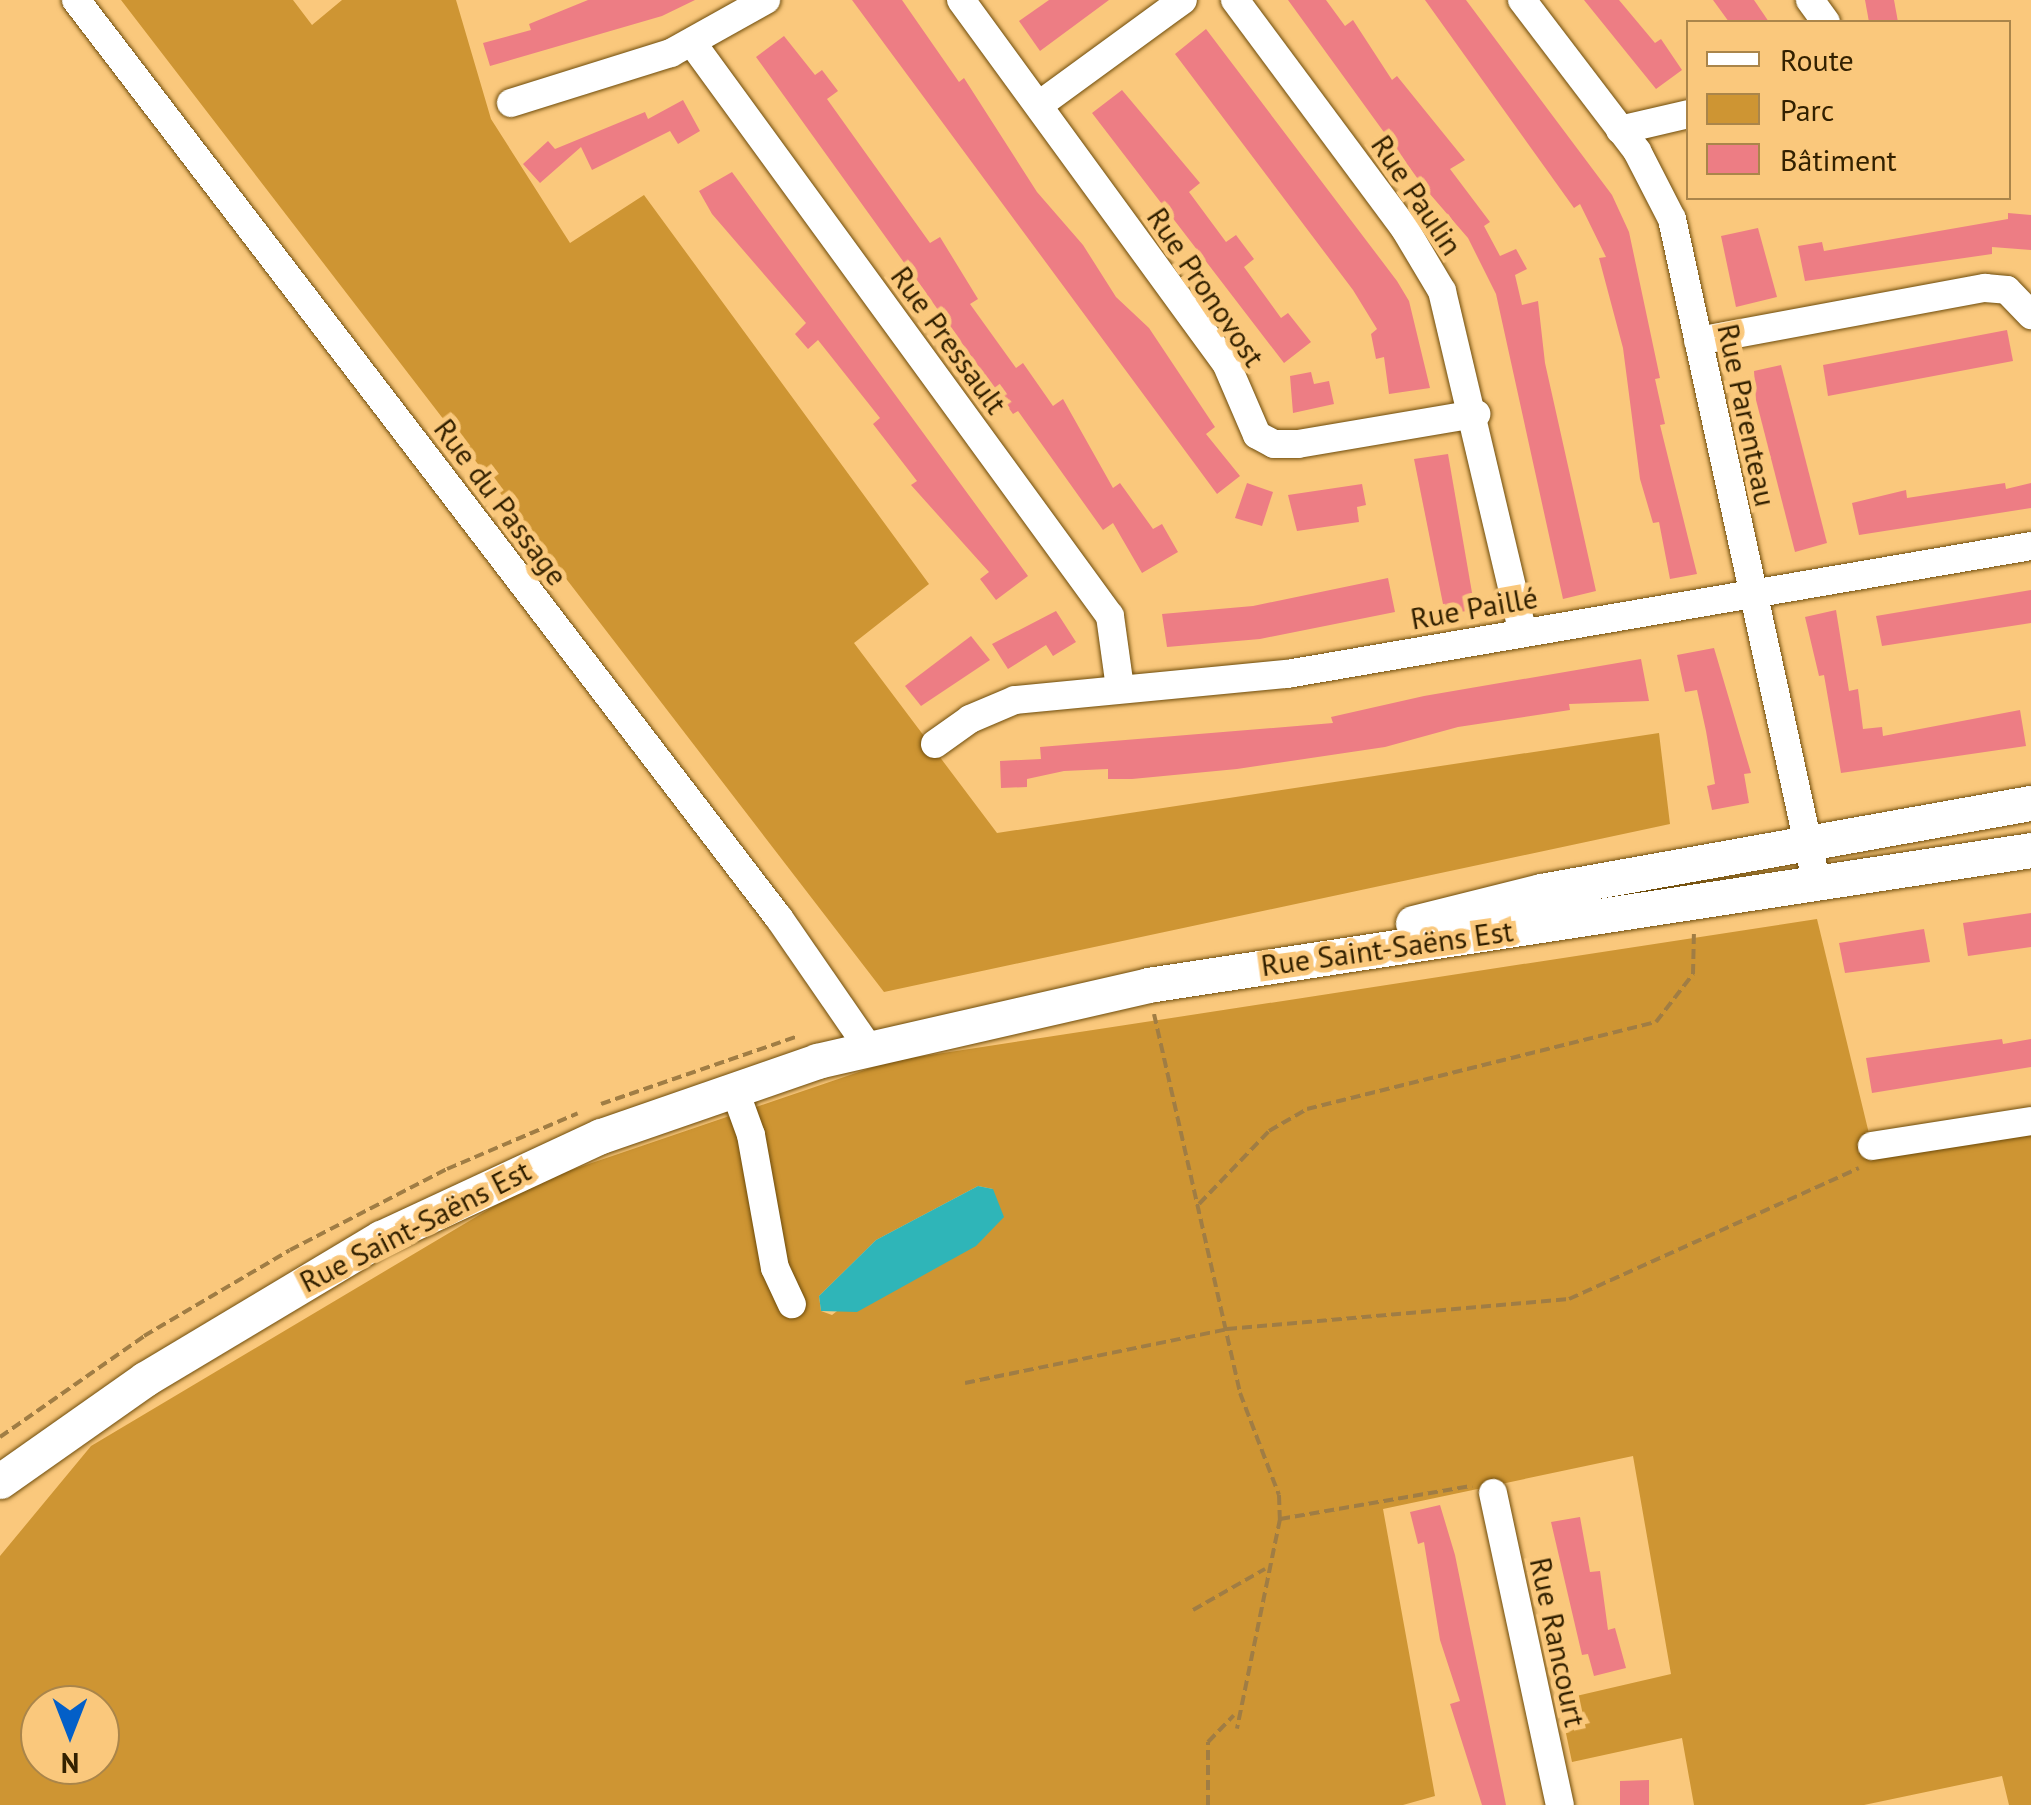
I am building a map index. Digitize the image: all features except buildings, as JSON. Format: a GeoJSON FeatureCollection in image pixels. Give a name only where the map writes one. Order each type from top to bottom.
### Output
{"type":"FeatureCollection","features":[{"type":"Feature","properties":{"kind":"main road","name":"Rue Saint-Saëns Est"},"geometry":{"type":"LineString","coordinates":[[1243,969],[1541,890],[2031,803]]}},
{"type":"Feature","properties":{"kind":"main road","name":"Rue Saint-Saëns Est"},"geometry":{"type":"LineString","coordinates":[[0,1481],[145,1379],[380,1238],[537,1163],[734,1088],[868,1047],[1148,985],[1692,905],[2031,850]]}},
{"type":"Feature","properties":{"kind":"street","name":"Rue du Passage"},"geometry":{"type":"LineString","coordinates":[[76,0],[779,918],[868,1047]]}},
{"type":"Feature","properties":{"kind":"street"},"geometry":{"type":"LineString","coordinates":[[511,103],[693,44],[766,0]]}},
{"type":"Feature","properties":{"kind":"street","name":"Rue Pronovost"},"geometry":{"type":"LineString","coordinates":[[961,0],[1226,363],[1258,435],[1274,444],[1298,444],[1476,414]]}},
{"type":"Feature","properties":{"kind":"street"},"geometry":{"type":"LineString","coordinates":[[1038,105],[1184,0]]}},
{"type":"Feature","properties":{"kind":"street","name":"Rue Paulin"},"geometry":{"type":"LineString","coordinates":[[1234,0],[1423,255],[1456,330],[1522,633]]}},
{"type":"Feature","properties":{"kind":"street","name":"Rue Parenteau"},"geometry":{"type":"LineString","coordinates":[[1522,0],[1650,171],[1672,218],[1817,885]]}},
{"type":"Feature","properties":{"kind":"street","name":"Rue Pressault"},"geometry":{"type":"LineString","coordinates":[[693,44],[1110,616],[1120,688]]}},
{"type":"Feature","properties":{"kind":"street"},"geometry":{"type":"LineString","coordinates":[[1620,130],[1686,114]]}},
{"type":"Feature","properties":{"kind":"street"},"geometry":{"type":"LineString","coordinates":[[1698,341],[1986,288],[2007,290],[2031,315]]}},
{"type":"Feature","properties":{"kind":"street","name":"Rue Paillé"},"geometry":{"type":"LineString","coordinates":[[935,744],[970,719],[1015,700],[1288,674],[2031,546]]}},
{"type":"Feature","properties":{"kind":"street"},"geometry":{"type":"LineString","coordinates":[[734,1088],[752,1135],[775,1268],[792,1304]]}},
{"type":"Feature","properties":{"kind":"street"},"geometry":{"type":"LineString","coordinates":[[1872,1146],[2031,1121]]}},
{"type":"Feature","properties":{"kind":"street","name":"Rue Rancourt"},"geometry":{"type":"LineString","coordinates":[[1493,1493],[1560,1805]]}},
{"type":"Feature","properties":{"kind":"path"},"geometry":{"type":"LineString","coordinates":[[1198,1205],[1270,1131],[1307,1109],[1656,1022],[1693,974],[1692,905]]}},
{"type":"Feature","properties":{"kind":"path"},"geometry":{"type":"LineString","coordinates":[[1148,985],[1257,1448],[1279,1495],[1280,1519],[1266,1569],[1237,1729]]}},
{"type":"Feature","properties":{"kind":"path"},"geometry":{"type":"LineString","coordinates":[[965,1383],[1227,1329],[1570,1298],[1859,1168],[1872,1146]]}},
{"type":"Feature","properties":{"kind":"path"},"geometry":{"type":"LineString","coordinates":[[1280,1519],[1472,1486],[1493,1493]]}},
{"type":"Feature","properties":{"kind":"path"},"geometry":{"type":"LineString","coordinates":[[1193,1610],[1266,1569]]}},
{"type":"Feature","properties":{"kind":"path"},"geometry":{"type":"LineString","coordinates":[[1208,1805],[1208,1742],[1234,1715]]}},
{"type":"Feature","properties":{"kind":"green space"},"geometry":{"type":"Polygon","coordinates":[[[121,0],[293,0],[312,25],[342,0],[456,0],[491,119],[570,243],[644,195],[929,584],[854,643],[997,833],[1659,733],[1670,824],[884,992],[121,0]]]}},
{"type":"Feature","properties":{"kind":"green space"},"geometry":{"type":"Polygon","coordinates":[[[1817,919],[1872,1146],[2031,1121],[2031,1805],[2009,1805],[2002,1776],[1864,1805],[1694,1805],[1682,1738],[1572,1762],[1559,1700],[1671,1674],[1633,1456],[1383,1509],[1435,1796],[1403,1805],[0,1805],[0,1556],[91,1446],[533,1183],[891,1061],[1817,919]],[[978,1186],[876,1240],[819,1296],[821,1311],[832,1315],[993,1189],[978,1186]]]}},
{"type":"Feature","properties":{"kind":"water"},"geometry":{"type":"Polygon","coordinates":[[[978,1186],[993,1189],[1004,1217],[976,1246],[857,1312],[821,1311],[819,1296],[876,1240],[978,1186]]]}}]}
